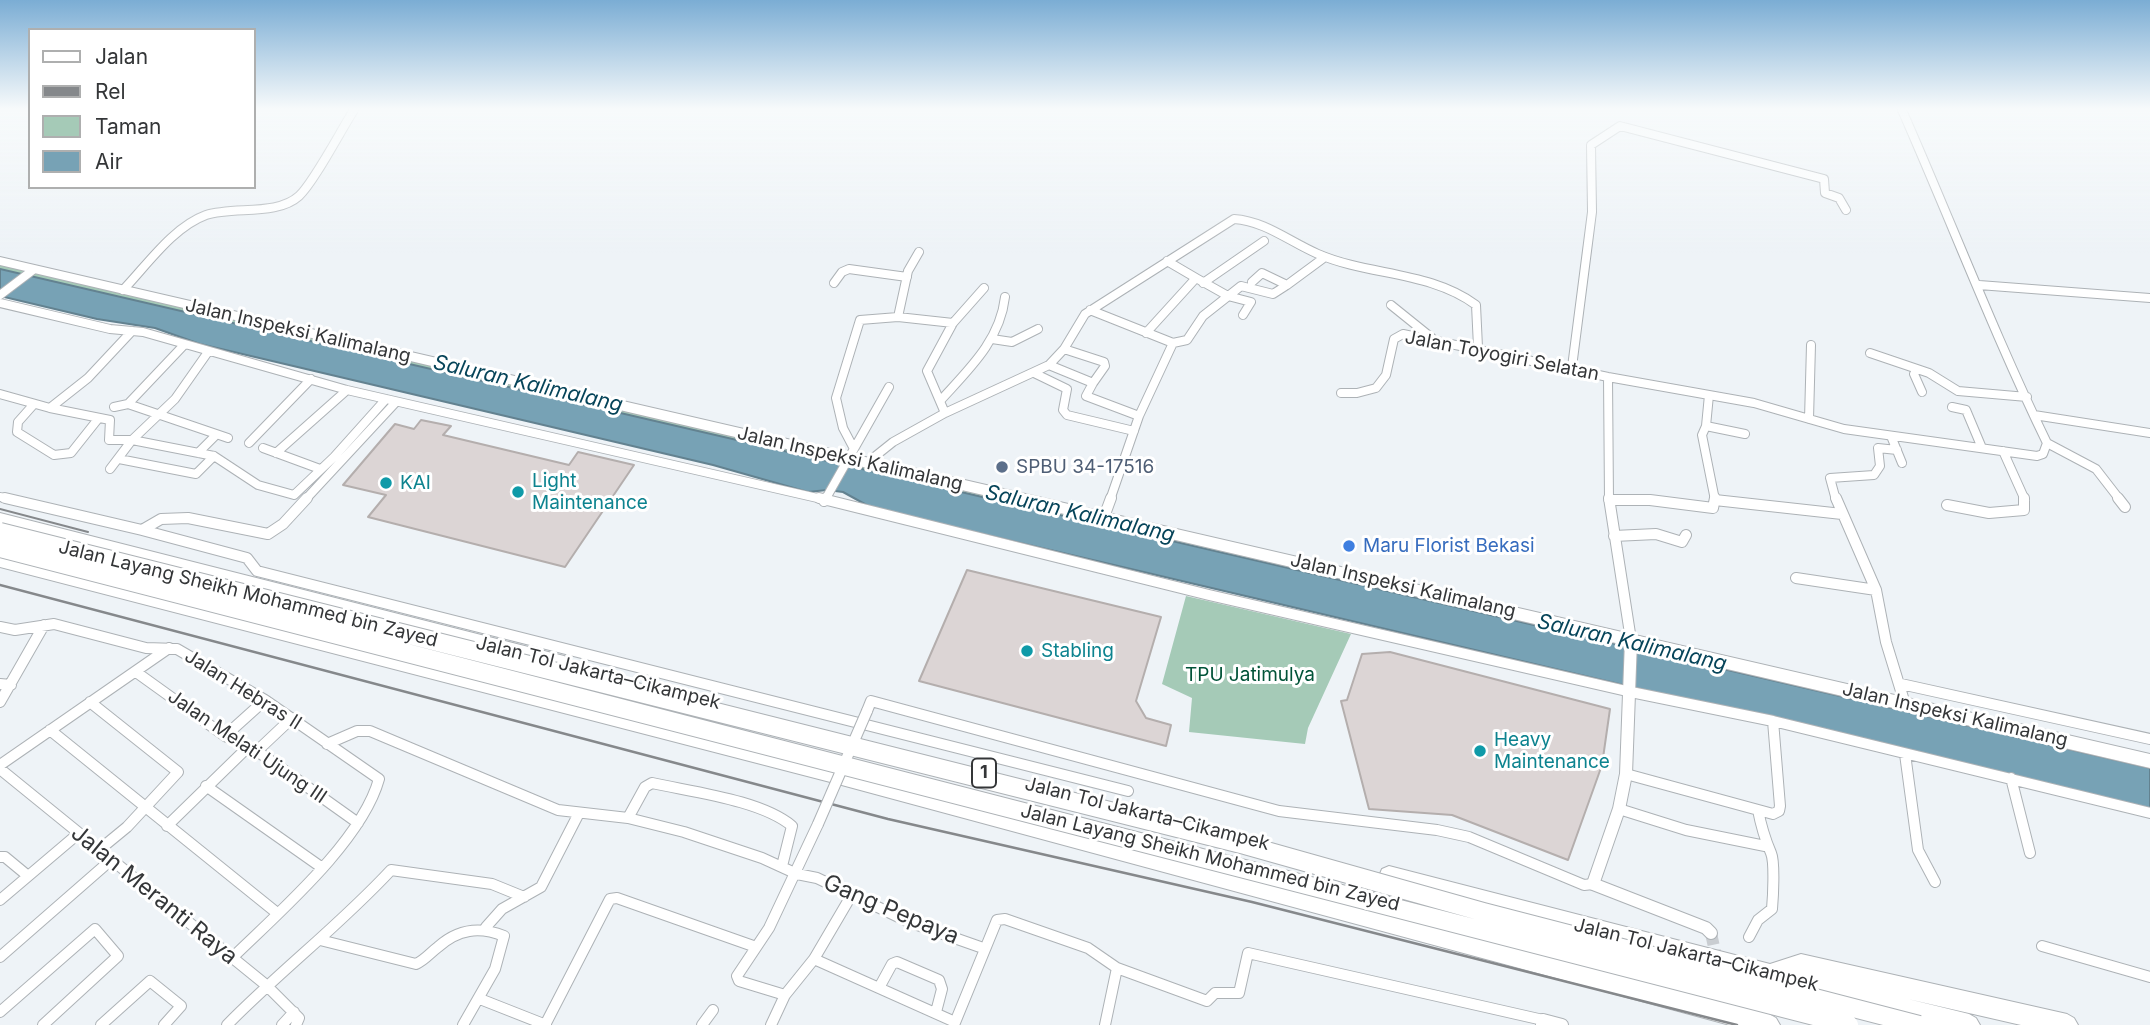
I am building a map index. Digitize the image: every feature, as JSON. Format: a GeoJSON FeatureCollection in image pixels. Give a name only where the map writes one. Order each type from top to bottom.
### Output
{"type":"FeatureCollection","features":[{"type":"Feature","properties":{"kind":"highway","name":"Jalan Tol Jakarta–Cikampek"},"geometry":{"type":"LineString","coordinates":[[0,519],[1969,1025]]}},
{"type":"Feature","properties":{"kind":"highway","name":"Jalan Layang Sheikh Mohammed bin Zayed"},"geometry":{"type":"LineString","coordinates":[[0,532],[1245,845],[1496,915],[1919,1025]]}},
{"type":"Feature","properties":{"kind":"highway","name":"Jalan Layang Sheikh Mohammed bin Zayed"},"geometry":{"type":"LineString","coordinates":[[0,548],[1849,1025]]}},
{"type":"Feature","properties":{"kind":"highway","name":"Jalan Tol Jakarta–Cikampek"},"geometry":{"type":"LineString","coordinates":[[0,560],[838,775],[1769,1025]]}},
{"type":"Feature","properties":{"kind":"highway"},"geometry":{"type":"LineString","coordinates":[[1770,974],[1801,964],[2067,1025]]}},
{"type":"Feature","properties":{"kind":"main road","name":"Jalan Inspeksi Kalimalang"},"geometry":{"type":"LineString","coordinates":[[0,261],[31,271],[848,456],[1615,636],[1631,645],[1647,643],[2150,761]]}},
{"type":"Feature","properties":{"kind":"street"},"geometry":{"type":"LineString","coordinates":[[123,290],[179,232],[204,216],[232,209],[279,206],[295,199],[322,158]]}},
{"type":"Feature","properties":{"kind":"street"},"geometry":{"type":"LineString","coordinates":[[1572,367],[1592,212],[1590,158]]}},
{"type":"Feature","properties":{"kind":"street"},"geometry":{"type":"LineString","coordinates":[[1743,158],[1824,179],[1825,193],[1839,198],[1846,210]]}},
{"type":"Feature","properties":{"kind":"street"},"geometry":{"type":"LineString","coordinates":[[1608,377],[1709,395],[1844,429],[2037,456],[2046,451],[2047,443],[2005,355],[1979,285],[1923,158]]}},
{"type":"Feature","properties":{"kind":"street"},"geometry":{"type":"LineString","coordinates":[[868,462],[893,442],[945,413],[1049,365],[1064,349],[1073,330],[1090,310],[1227,222],[1240,218],[1325,257],[1451,290],[1474,302],[1478,347]]}},
{"type":"Feature","properties":{"kind":"street"},"geometry":{"type":"LineString","coordinates":[[1146,333],[1200,281],[1264,241]]}},
{"type":"Feature","properties":{"kind":"street"},"geometry":{"type":"LineString","coordinates":[[898,317],[907,277],[919,252]]}},
{"type":"Feature","properties":{"kind":"street"},"geometry":{"type":"LineString","coordinates":[[1090,310],[1173,344],[1186,340],[1203,316],[1242,286],[1274,294],[1325,257]]}},
{"type":"Feature","properties":{"kind":"street"},"geometry":{"type":"LineString","coordinates":[[1167,261],[1228,296],[1251,302],[1243,315]]}},
{"type":"Feature","properties":{"kind":"street"},"geometry":{"type":"LineString","coordinates":[[834,283],[842,272],[849,269],[907,277]]}},
{"type":"Feature","properties":{"kind":"street"},"geometry":{"type":"LineString","coordinates":[[0,295],[31,271]]}},
{"type":"Feature","properties":{"kind":"street"},"geometry":{"type":"LineString","coordinates":[[1252,282],[1262,273],[1287,285]]}},
{"type":"Feature","properties":{"kind":"street"},"geometry":{"type":"LineString","coordinates":[[1979,285],[2150,298]]}},
{"type":"Feature","properties":{"kind":"street"},"geometry":{"type":"LineString","coordinates":[[945,413],[927,371],[953,323],[984,288]]}},
{"type":"Feature","properties":{"kind":"street"},"geometry":{"type":"LineString","coordinates":[[940,401],[992,340],[1003,316],[1005,297]]}},
{"type":"Feature","properties":{"kind":"street"},"geometry":{"type":"LineString","coordinates":[[0,303],[110,329],[132,331],[397,402],[826,498],[1209,596],[1631,692],[1773,721],[2150,813]]}},
{"type":"Feature","properties":{"kind":"street"},"geometry":{"type":"LineString","coordinates":[[1391,305],[1433,339]]}},
{"type":"Feature","properties":{"kind":"street"},"geometry":{"type":"LineString","coordinates":[[848,456],[836,398],[858,322],[865,318],[898,317],[953,323]]}},
{"type":"Feature","properties":{"kind":"street"},"geometry":{"type":"LineString","coordinates":[[992,340],[1012,342],[1038,329]]}},
{"type":"Feature","properties":{"kind":"street"},"geometry":{"type":"LineString","coordinates":[[50,408],[88,378],[132,331]]}},
{"type":"Feature","properties":{"kind":"street","name":"Jalan Toyogiri Selatan"},"geometry":{"type":"LineString","coordinates":[[1341,393],[1361,395],[1377,391],[1385,381],[1397,335],[1478,347],[1608,377],[1609,500],[1631,645],[1631,692],[1626,774],[1619,808],[1593,884]]}},
{"type":"Feature","properties":{"kind":"street"},"geometry":{"type":"LineString","coordinates":[[1104,517],[1139,416],[1173,344]]}},
{"type":"Feature","properties":{"kind":"street"},"geometry":{"type":"LineString","coordinates":[[1809,419],[1811,345]]}},
{"type":"Feature","properties":{"kind":"street"},"geometry":{"type":"LineString","coordinates":[[128,404],[183,346]]}},
{"type":"Feature","properties":{"kind":"street"},"geometry":{"type":"LineString","coordinates":[[1064,349],[1104,362],[1105,366],[1086,396],[1139,416]]}},
{"type":"Feature","properties":{"kind":"street"},"geometry":{"type":"LineString","coordinates":[[110,469],[132,440],[162,414],[208,352]]}},
{"type":"Feature","properties":{"kind":"street"},"geometry":{"type":"LineString","coordinates":[[1870,353],[1936,377],[1958,391],[2027,397]]}},
{"type":"Feature","properties":{"kind":"street"},"geometry":{"type":"LineString","coordinates":[[1049,365],[1093,383]]}},
{"type":"Feature","properties":{"kind":"street"},"geometry":{"type":"LineString","coordinates":[[1917,369],[1914,374],[1922,392]]}},
{"type":"Feature","properties":{"kind":"street"},"geometry":{"type":"LineString","coordinates":[[1034,373],[1067,389],[1063,410],[1067,415],[1134,431]]}},
{"type":"Feature","properties":{"kind":"street"},"geometry":{"type":"LineString","coordinates":[[250,443],[312,379]]}},
{"type":"Feature","properties":{"kind":"street"},"geometry":{"type":"LineString","coordinates":[[826,498],[889,387]]}},
{"type":"Feature","properties":{"kind":"street"},"geometry":{"type":"LineString","coordinates":[[276,453],[320,417],[347,390]]}},
{"type":"Feature","properties":{"kind":"street"},"geometry":{"type":"LineString","coordinates":[[0,394],[103,419]]}},
{"type":"Feature","properties":{"kind":"street"},"geometry":{"type":"LineString","coordinates":[[1609,500],[1650,500],[1712,508],[1715,500],[1702,435],[1706,426],[1709,395]]}},
{"type":"Feature","properties":{"kind":"street"},"geometry":{"type":"LineString","coordinates":[[103,419],[108,438],[214,456],[258,485],[294,495],[386,399]]}},
{"type":"Feature","properties":{"kind":"street"},"geometry":{"type":"LineString","coordinates":[[142,530],[161,519],[188,518],[268,534],[283,524],[397,402]]}},
{"type":"Feature","properties":{"kind":"street"},"geometry":{"type":"LineString","coordinates":[[34,404],[18,422],[17,432],[54,456],[65,456],[81,447],[103,419]]}},
{"type":"Feature","properties":{"kind":"street"},"geometry":{"type":"LineString","coordinates":[[114,407],[128,404],[228,438]]}},
{"type":"Feature","properties":{"kind":"street"},"geometry":{"type":"LineString","coordinates":[[1952,407],[1966,410],[1982,448]]}},
{"type":"Feature","properties":{"kind":"street"},"geometry":{"type":"LineString","coordinates":[[2035,415],[2150,433]]}},
{"type":"Feature","properties":{"kind":"street"},"geometry":{"type":"LineString","coordinates":[[1706,426],[1745,433]]}},
{"type":"Feature","properties":{"kind":"street"},"geometry":{"type":"LineString","coordinates":[[198,453],[216,435]]}},
{"type":"Feature","properties":{"kind":"street"},"geometry":{"type":"LineString","coordinates":[[1891,436],[1902,463]]}},
{"type":"Feature","properties":{"kind":"street"},"geometry":{"type":"LineString","coordinates":[[2047,443],[2096,469],[2125,507]]}},
{"type":"Feature","properties":{"kind":"street"},"geometry":{"type":"LineString","coordinates":[[263,448],[320,469]]}},
{"type":"Feature","properties":{"kind":"street"},"geometry":{"type":"LineString","coordinates":[[1897,450],[1878,448],[1880,466],[1874,475],[1830,478],[1829,483],[1876,590],[1886,642],[1901,684],[1905,705]]}},
{"type":"Feature","properties":{"kind":"street"},"geometry":{"type":"LineString","coordinates":[[1947,505],[1989,513],[2024,510],[2026,502],[2003,451]]}},
{"type":"Feature","properties":{"kind":"street"},"geometry":{"type":"LineString","coordinates":[[119,459],[196,474],[214,456]]}},
{"type":"Feature","properties":{"kind":"street"},"geometry":{"type":"LineString","coordinates":[[0,497],[247,558],[257,571],[1128,791]]}},
{"type":"Feature","properties":{"kind":"street"},"geometry":{"type":"LineString","coordinates":[[1715,500],[1842,514]]}},
{"type":"Feature","properties":{"kind":"street"},"geometry":{"type":"LineString","coordinates":[[1614,536],[1656,534],[1682,542],[1686,535]]}},
{"type":"Feature","properties":{"kind":"street"},"geometry":{"type":"LineString","coordinates":[[1796,578],[1876,590]]}},
{"type":"Feature","properties":{"kind":"street"},"geometry":{"type":"LineString","coordinates":[[0,702],[5,685],[44,625]]}},
{"type":"Feature","properties":{"kind":"street"},"geometry":{"type":"LineString","coordinates":[[0,627],[15,630],[54,625],[146,648],[170,647]]}},
{"type":"Feature","properties":{"kind":"street","name":"Jalan Hebras II"},"geometry":{"type":"LineString","coordinates":[[0,767],[170,647],[265,700],[381,781],[358,823]]}},
{"type":"Feature","properties":{"kind":"street","name":"Jalan Melati Ujung III"},"geometry":{"type":"LineString","coordinates":[[135,671],[225,736],[252,750],[358,823]]}},
{"type":"Feature","properties":{"kind":"street"},"geometry":{"type":"LineString","coordinates":[[1901,684],[2150,739]]}},
{"type":"Feature","properties":{"kind":"street"},"geometry":{"type":"LineString","coordinates":[[225,736],[265,700]]}},
{"type":"Feature","properties":{"kind":"street"},"geometry":{"type":"LineString","coordinates":[[785,995],[737,979],[797,874],[871,701],[1279,811],[1437,830],[1469,837],[1584,885],[1593,884],[1706,928],[1711,933]]}},
{"type":"Feature","properties":{"kind":"street"},"geometry":{"type":"LineString","coordinates":[[90,702],[178,772],[127,827],[99,850]]}},
{"type":"Feature","properties":{"kind":"street"},"geometry":{"type":"LineString","coordinates":[[167,825],[206,786],[292,718]]}},
{"type":"Feature","properties":{"kind":"street"},"geometry":{"type":"LineString","coordinates":[[1626,774],[1773,814],[1780,806],[1773,721]]}},
{"type":"Feature","properties":{"kind":"street"},"geometry":{"type":"LineString","coordinates":[[50,730],[143,808],[277,913]]}},
{"type":"Feature","properties":{"kind":"street","name":"Gang Pepaya"},"geometry":{"type":"LineString","coordinates":[[327,744],[357,731],[370,731],[438,757],[460,771],[558,810],[628,818],[684,832],[782,866],[797,874],[835,885],[851,896],[909,922],[984,948]]}},
{"type":"Feature","properties":{"kind":"street"},"geometry":{"type":"LineString","coordinates":[[1905,754],[1918,850],[1935,882]]}},
{"type":"Feature","properties":{"kind":"street","name":"Jalan Meranti Raya"},"geometry":{"type":"LineString","coordinates":[[0,767],[266,985],[294,1012]]}},
{"type":"Feature","properties":{"kind":"street"},"geometry":{"type":"LineString","coordinates":[[2011,778],[2030,853]]}},
{"type":"Feature","properties":{"kind":"street"},"geometry":{"type":"LineString","coordinates":[[628,818],[645,787],[652,783],[721,802],[763,808],[789,820],[792,826],[782,866]]}},
{"type":"Feature","properties":{"kind":"street"},"geometry":{"type":"LineString","coordinates":[[206,786],[321,867]]}},
{"type":"Feature","properties":{"kind":"street"},"geometry":{"type":"LineString","coordinates":[[1619,808],[1686,830],[1765,846]]}},
{"type":"Feature","properties":{"kind":"street"},"geometry":{"type":"LineString","coordinates":[[1749,937],[1758,919],[1772,909],[1771,853],[1765,846],[1758,810]]}},
{"type":"Feature","properties":{"kind":"street"},"geometry":{"type":"LineString","coordinates":[[486,928],[502,909],[541,887],[549,877],[579,813]]}},
{"type":"Feature","properties":{"kind":"street"},"geometry":{"type":"LineString","coordinates":[[232,958],[321,867],[358,823]]}},
{"type":"Feature","properties":{"kind":"street"},"geometry":{"type":"LineString","coordinates":[[0,900],[79,833]]}},
{"type":"Feature","properties":{"kind":"street"},"geometry":{"type":"LineString","coordinates":[[0,857],[5,857],[28,876]]}},
{"type":"Feature","properties":{"kind":"street"},"geometry":{"type":"LineString","coordinates":[[0,957],[111,860]]}},
{"type":"Feature","properties":{"kind":"street"},"geometry":{"type":"LineString","coordinates":[[227,1025],[266,985],[320,940],[391,870],[492,884],[524,897]]}},
{"type":"Feature","properties":{"kind":"street"},"geometry":{"type":"LineString","coordinates":[[771,1025],[785,995],[814,959],[851,896]]}},
{"type":"Feature","properties":{"kind":"street"},"geometry":{"type":"LineString","coordinates":[[480,999],[545,1025],[570,978],[581,950],[610,899],[617,898],[756,947]]}},
{"type":"Feature","properties":{"kind":"street"},"geometry":{"type":"LineString","coordinates":[[814,959],[880,986],[936,1012],[954,1024],[997,920],[1005,919],[1088,948],[1117,968],[1207,1001],[1215,993],[1240,993],[1248,953],[1562,1025]]}},
{"type":"Feature","properties":{"kind":"street"},"geometry":{"type":"LineString","coordinates":[[320,940],[416,964],[456,933],[486,928],[505,937],[495,969],[463,1025]]}},
{"type":"Feature","properties":{"kind":"street"},"geometry":{"type":"LineString","coordinates":[[0,1012],[92,929],[118,956],[43,1025]]}},
{"type":"Feature","properties":{"kind":"street"},"geometry":{"type":"LineString","coordinates":[[2042,946],[2150,977]]}},
{"type":"Feature","properties":{"kind":"street"},"geometry":{"type":"LineString","coordinates":[[880,986],[894,963],[926,974],[941,984],[936,1012]]}},
{"type":"Feature","properties":{"kind":"street"},"geometry":{"type":"LineString","coordinates":[[1105,1025],[1117,979],[1117,968]]}},
{"type":"Feature","properties":{"kind":"street"},"geometry":{"type":"LineString","coordinates":[[101,1025],[149,981],[181,1006],[164,1025]]}},
{"type":"Feature","properties":{"kind":"street"},"geometry":{"type":"LineString","coordinates":[[702,1025],[713,1010]]}},
{"type":"Feature","properties":{"kind":"street"},"geometry":{"type":"LineString","coordinates":[[282,1025],[294,1012],[299,1018],[296,1025]]}},
{"type":"Feature","properties":{"kind":"green space"},"geometry":{"type":"Polygon","coordinates":[[[0,261],[1635,645],[2150,761],[2150,768],[0,269],[0,261]]]}},
{"type":"Feature","properties":{"kind":"green space","name":"TPU Jatimulya"},"geometry":{"type":"Polygon","coordinates":[[[1186,596],[1351,634],[1308,728],[1305,744],[1189,732],[1192,698],[1162,684],[1186,596]]]}},
{"type":"Feature","properties":{"kind":"water"},"geometry":{"type":"Polygon","coordinates":[[[0,269],[2150,768],[2150,809],[872,508],[843,492],[808,492],[713,465],[200,344],[155,328],[97,319],[0,296],[0,269]]]}},
{"type":"Feature","properties":{"kind":"building","name":"Light Maintenance"},"geometry":{"type":"Polygon","coordinates":[[[421,420],[451,426],[443,435],[569,465],[578,452],[634,465],[565,567],[368,517],[386,495],[343,485],[395,424],[414,429],[421,420]]]}},
{"type":"Feature","properties":{"kind":"building","name":"Stabling"},"geometry":{"type":"Polygon","coordinates":[[[967,570],[1161,617],[1136,701],[1146,718],[1171,725],[1166,746],[919,681],[967,570]]]}},
{"type":"Feature","properties":{"kind":"building","name":"Heavy Maintenance"},"geometry":{"type":"Polygon","coordinates":[[[1390,652],[1610,709],[1602,765],[1568,860],[1452,815],[1369,809],[1341,701],[1347,700],[1362,654],[1390,652]]]}},
{"type":"Feature","properties":{"kind":"tunnel"},"geometry":{"type":"LineString","coordinates":[[1711,933],[1717,961]]}},
{"type":"Feature","properties":{"kind":"tram line"},"geometry":{"type":"LineString","coordinates":[[0,509],[88,532]]}},
{"type":"Feature","properties":{"kind":"railway"},"geometry":{"type":"LineString","coordinates":[[0,585],[888,819],[1252,902],[1737,1025]]}},
{"type":"Feature","properties":{"kind":"place","name":"SPBU 34-17516"},"geometry":{"type":"Point","coordinates":[1002,467]}},
{"type":"Feature","properties":{"kind":"place","name":"KAI"},"geometry":{"type":"Point","coordinates":[386,483]}},
{"type":"Feature","properties":{"kind":"place","name":"Light Maintenance"},"geometry":{"type":"Point","coordinates":[518,492]}},
{"type":"Feature","properties":{"kind":"place","name":"Maru Florist Bekasi"},"geometry":{"type":"Point","coordinates":[1349,546]}},
{"type":"Feature","properties":{"kind":"place","name":"Stabling"},"geometry":{"type":"Point","coordinates":[1027,651]}},
{"type":"Feature","properties":{"kind":"place","name":"Heavy Maintenance"},"geometry":{"type":"Point","coordinates":[1480,751]}},
{"type":"Feature","properties":{"kind":"water label","name":"Saluran Kalimalang"},"geometry":{"type":"Point","coordinates":[528,384]}},
{"type":"Feature","properties":{"kind":"water label","name":"Saluran Kalimalang"},"geometry":{"type":"Point","coordinates":[1080,514]}},
{"type":"Feature","properties":{"kind":"water label","name":"Saluran Kalimalang"},"geometry":{"type":"Point","coordinates":[1632,643]}}]}
